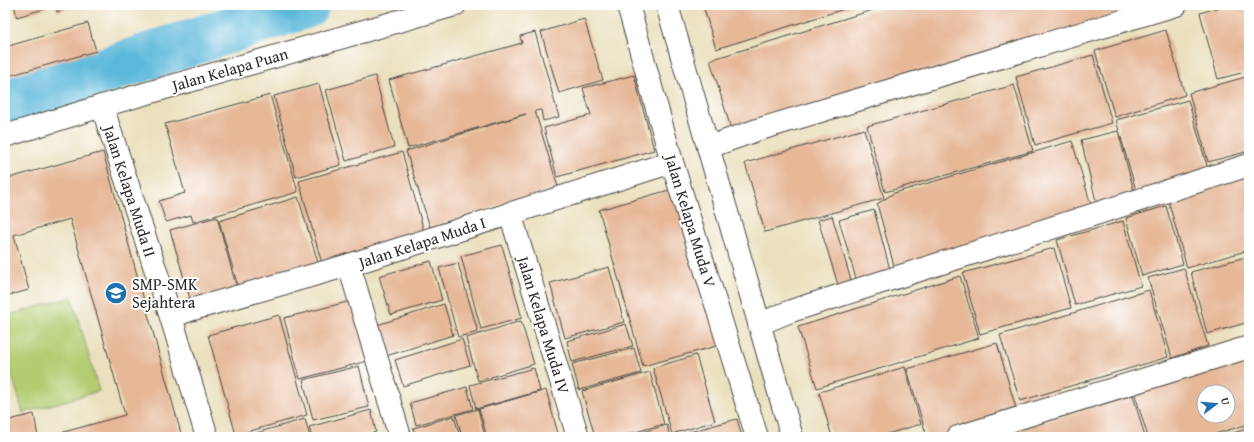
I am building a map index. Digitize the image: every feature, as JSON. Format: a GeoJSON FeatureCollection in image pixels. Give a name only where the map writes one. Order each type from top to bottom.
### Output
{"type":"FeatureCollection","features":[{"type":"Feature","properties":{"kind":"street","name":"Jalan Kelapa Puan"},"geometry":{"type":"LineString","coordinates":[[5,136],[102,106],[455,5]]}},
{"type":"Feature","properties":{"kind":"street","name":"Jalan Kelapa Muda V"},"geometry":{"type":"LineString","coordinates":[[628,5],[672,162],[757,437]]}},
{"type":"Feature","properties":{"kind":"street"},"geometry":{"type":"LineString","coordinates":[[668,5],[792,437]]}},
{"type":"Feature","properties":{"kind":"street"},"geometry":{"type":"LineString","coordinates":[[709,147],[757,130],[1176,5]]}},
{"type":"Feature","properties":{"kind":"street","name":"Jalan Kelapa Muda II"},"geometry":{"type":"LineString","coordinates":[[102,106],[171,318],[207,437]]}},
{"type":"Feature","properties":{"kind":"street","name":"Jalan Kelapa Muda I"},"geometry":{"type":"LineString","coordinates":[[171,318],[190,310],[349,265],[672,162]]}},
{"type":"Feature","properties":{"kind":"street"},"geometry":{"type":"LineString","coordinates":[[759,324],[791,311],[1249,165]]}},
{"type":"Feature","properties":{"kind":"street","name":"Jalan Kelapa Muda IV"},"geometry":{"type":"LineString","coordinates":[[510,213],[578,437]]}},
{"type":"Feature","properties":{"kind":"street"},"geometry":{"type":"LineString","coordinates":[[349,265],[400,437]]}},
{"type":"Feature","properties":{"kind":"street"},"geometry":{"type":"LineString","coordinates":[[958,437],[1249,347]]}},
{"type":"Feature","properties":{"kind":"green space"},"geometry":{"type":"Polygon","coordinates":[[[72,297],[99,391],[23,413],[5,351],[5,316],[72,297]]]}},
{"type":"Feature","properties":{"kind":"building"},"geometry":{"type":"Polygon","coordinates":[[[14,5],[46,5],[47,8],[17,17],[14,5]]]}},
{"type":"Feature","properties":{"kind":"building"},"geometry":{"type":"Polygon","coordinates":[[[55,5],[80,5],[57,12],[55,5]]]}},
{"type":"Feature","properties":{"kind":"building"},"geometry":{"type":"Polygon","coordinates":[[[703,5],[857,5],[716,49],[703,5]]]}},
{"type":"Feature","properties":{"kind":"building"},"geometry":{"type":"Polygon","coordinates":[[[889,5],[1143,5],[732,132],[710,60],[889,5]]]}},
{"type":"Feature","properties":{"kind":"building"},"geometry":{"type":"Polygon","coordinates":[[[1227,5],[1249,5],[1249,71],[1218,79],[1200,13],[1227,5]]]}},
{"type":"Feature","properties":{"kind":"building"},"geometry":{"type":"Polygon","coordinates":[[[584,19],[603,80],[559,93],[541,32],[584,19]]]}},
{"type":"Feature","properties":{"kind":"building"},"geometry":{"type":"Polygon","coordinates":[[[88,23],[96,51],[5,77],[5,47],[88,23]]]}},
{"type":"Feature","properties":{"kind":"building"},"geometry":{"type":"Polygon","coordinates":[[[1166,30],[1185,95],[1115,117],[1095,51],[1166,30]]]}},
{"type":"Feature","properties":{"kind":"building"},"geometry":{"type":"Polygon","coordinates":[[[535,32],[559,117],[543,121],[541,110],[535,111],[558,187],[430,227],[406,151],[526,114],[408,148],[389,80],[522,43],[520,36],[535,32]]]}},
{"type":"Feature","properties":{"kind":"building"},"geometry":{"type":"Polygon","coordinates":[[[1093,55],[1112,123],[1035,145],[1016,77],[1093,55]]]}},
{"type":"Feature","properties":{"kind":"building"},"geometry":{"type":"Polygon","coordinates":[[[634,75],[654,150],[557,177],[544,128],[591,115],[583,88],[634,75]]]}},
{"type":"Feature","properties":{"kind":"building"},"geometry":{"type":"Polygon","coordinates":[[[375,76],[394,147],[346,161],[326,90],[375,76]]]}},
{"type":"Feature","properties":{"kind":"building"},"geometry":{"type":"Polygon","coordinates":[[[1249,76],[1249,151],[1208,162],[1189,93],[1249,76]]]}},
{"type":"Feature","properties":{"kind":"building"},"geometry":{"type":"Polygon","coordinates":[[[319,84],[341,165],[296,177],[274,96],[319,84]]]}},
{"type":"Feature","properties":{"kind":"building"},"geometry":{"type":"Polygon","coordinates":[[[1014,85],[1033,151],[885,192],[867,126],[1014,85]]]}},
{"type":"Feature","properties":{"kind":"building"},"geometry":{"type":"Polygon","coordinates":[[[270,95],[298,192],[193,222],[191,215],[166,222],[159,201],[185,193],[165,124],[270,95]]]}},
{"type":"Feature","properties":{"kind":"building"},"geometry":{"type":"Polygon","coordinates":[[[1188,100],[1210,176],[1138,197],[1116,120],[1188,100]]]}},
{"type":"Feature","properties":{"kind":"building"},"geometry":{"type":"Polygon","coordinates":[[[864,129],[884,198],[765,232],[745,163],[864,129]]]}},
{"type":"Feature","properties":{"kind":"building"},"geometry":{"type":"Polygon","coordinates":[[[1118,131],[1135,195],[1097,205],[1081,140],[1118,131]]]}},
{"type":"Feature","properties":{"kind":"building"},"geometry":{"type":"Polygon","coordinates":[[[1072,141],[1094,215],[896,273],[877,204],[894,193],[1072,141]]]}},
{"type":"Feature","properties":{"kind":"building","name":"SMP-SMK Sejahtera"},"geometry":{"type":"Polygon","coordinates":[[[103,152],[182,437],[46,437],[125,415],[70,219],[14,235],[29,290],[5,296],[5,179],[103,152]]]}},
{"type":"Feature","properties":{"kind":"building"},"geometry":{"type":"Polygon","coordinates":[[[402,152],[425,235],[322,264],[299,181],[402,152]]]}},
{"type":"Feature","properties":{"kind":"building"},"geometry":{"type":"Polygon","coordinates":[[[1249,177],[1249,250],[1187,268],[1168,200],[1249,177]]]}},
{"type":"Feature","properties":{"kind":"building"},"geometry":{"type":"Polygon","coordinates":[[[676,188],[720,345],[643,366],[599,210],[676,188]]]}},
{"type":"Feature","properties":{"kind":"building"},"geometry":{"type":"Polygon","coordinates":[[[298,197],[320,269],[240,293],[219,221],[298,197]]]}},
{"type":"Feature","properties":{"kind":"building"},"geometry":{"type":"Polygon","coordinates":[[[1166,206],[1183,264],[1142,276],[1126,218],[1166,206]]]}},
{"type":"Feature","properties":{"kind":"building"},"geometry":{"type":"Polygon","coordinates":[[[874,210],[892,277],[858,286],[839,220],[874,210]]]}},
{"type":"Feature","properties":{"kind":"building"},"geometry":{"type":"Polygon","coordinates":[[[832,216],[853,287],[840,291],[818,220],[832,216]]]}},
{"type":"Feature","properties":{"kind":"building"},"geometry":{"type":"Polygon","coordinates":[[[217,217],[239,296],[193,309],[170,230],[217,217]]]}},
{"type":"Feature","properties":{"kind":"building"},"geometry":{"type":"Polygon","coordinates":[[[1123,221],[1141,286],[1075,305],[1057,240],[1123,221]]]}},
{"type":"Feature","properties":{"kind":"building"},"geometry":{"type":"Polygon","coordinates":[[[502,245],[522,318],[481,329],[461,256],[502,245]]]}},
{"type":"Feature","properties":{"kind":"building"},"geometry":{"type":"Polygon","coordinates":[[[1054,248],[1071,308],[980,334],[963,273],[1054,248]]]}},
{"type":"Feature","properties":{"kind":"building"},"geometry":{"type":"Polygon","coordinates":[[[1249,256],[1249,322],[1207,334],[1191,272],[1249,256]]]}},
{"type":"Feature","properties":{"kind":"building"},"geometry":{"type":"Polygon","coordinates":[[[431,261],[442,300],[391,315],[379,276],[431,261]]]}},
{"type":"Feature","properties":{"kind":"building"},"geometry":{"type":"Polygon","coordinates":[[[458,263],[478,332],[458,337],[439,268],[458,263]]]}},
{"type":"Feature","properties":{"kind":"building"},"geometry":{"type":"Polygon","coordinates":[[[609,267],[624,322],[565,338],[550,283],[609,267]]]}},
{"type":"Feature","properties":{"kind":"building"},"geometry":{"type":"Polygon","coordinates":[[[1184,268],[1208,346],[1172,358],[1148,278],[1184,268]]]}},
{"type":"Feature","properties":{"kind":"building"},"geometry":{"type":"Polygon","coordinates":[[[960,276],[979,338],[817,388],[798,327],[960,276]]]}},
{"type":"Feature","properties":{"kind":"building"},"geometry":{"type":"Polygon","coordinates":[[[1149,290],[1168,357],[1020,401],[1000,335],[1149,290]]]}},
{"type":"Feature","properties":{"kind":"building"},"geometry":{"type":"Polygon","coordinates":[[[355,300],[371,360],[300,379],[284,318],[355,300]]]}},
{"type":"Feature","properties":{"kind":"building"},"geometry":{"type":"Polygon","coordinates":[[[444,304],[453,335],[386,356],[377,325],[444,304]]]}},
{"type":"Feature","properties":{"kind":"building"},"geometry":{"type":"Polygon","coordinates":[[[279,315],[307,415],[236,435],[208,335],[279,315]]]}},
{"type":"Feature","properties":{"kind":"building"},"geometry":{"type":"Polygon","coordinates":[[[521,321],[534,364],[478,381],[466,338],[521,321]]]}},
{"type":"Feature","properties":{"kind":"building"},"geometry":{"type":"Polygon","coordinates":[[[626,324],[633,346],[572,362],[567,341],[626,324]]]}},
{"type":"Feature","properties":{"kind":"building"},"geometry":{"type":"Polygon","coordinates":[[[462,339],[470,365],[403,386],[395,360],[462,339]]]}},
{"type":"Feature","properties":{"kind":"building"},"geometry":{"type":"Polygon","coordinates":[[[997,343],[1017,412],[933,437],[927,437],[907,369],[997,343]]]}},
{"type":"Feature","properties":{"kind":"building"},"geometry":{"type":"Polygon","coordinates":[[[634,348],[641,373],[579,390],[572,364],[634,348]]]}},
{"type":"Feature","properties":{"kind":"building"},"geometry":{"type":"Polygon","coordinates":[[[1249,354],[1249,424],[1205,437],[1148,437],[1133,388],[1249,354]]]}},
{"type":"Feature","properties":{"kind":"building"},"geometry":{"type":"Polygon","coordinates":[[[696,355],[715,421],[672,434],[653,368],[696,355]]]}},
{"type":"Feature","properties":{"kind":"building"},"geometry":{"type":"Polygon","coordinates":[[[359,366],[369,407],[313,420],[303,380],[359,366]]]}},
{"type":"Feature","properties":{"kind":"building"},"geometry":{"type":"Polygon","coordinates":[[[905,367],[921,424],[877,437],[832,437],[819,392],[905,367]]]}},
{"type":"Feature","properties":{"kind":"building"},"geometry":{"type":"Polygon","coordinates":[[[534,368],[540,391],[476,409],[470,385],[534,368]]]}},
{"type":"Feature","properties":{"kind":"building"},"geometry":{"type":"Polygon","coordinates":[[[650,372],[664,424],[618,437],[595,437],[582,391],[650,372]]]}},
{"type":"Feature","properties":{"kind":"building"},"geometry":{"type":"Polygon","coordinates":[[[467,387],[473,409],[416,425],[410,403],[467,387]]]}},
{"type":"Feature","properties":{"kind":"building"},"geometry":{"type":"Polygon","coordinates":[[[546,390],[559,437],[487,437],[479,409],[546,390]]]}},
{"type":"Feature","properties":{"kind":"building"},"geometry":{"type":"Polygon","coordinates":[[[1133,395],[1145,437],[996,437],[1004,434],[1133,395]]]}},
{"type":"Feature","properties":{"kind":"building"},"geometry":{"type":"Polygon","coordinates":[[[478,409],[485,437],[462,437],[456,415],[478,409]]]}},
{"type":"Feature","properties":{"kind":"building"},"geometry":{"type":"Polygon","coordinates":[[[371,410],[376,432],[358,437],[312,437],[309,427],[371,410]]]}},
{"type":"Feature","properties":{"kind":"building"},"geometry":{"type":"Polygon","coordinates":[[[34,414],[38,437],[7,437],[5,421],[34,414]]]}},
{"type":"Feature","properties":{"kind":"building"},"geometry":{"type":"Polygon","coordinates":[[[454,416],[460,437],[416,437],[413,428],[454,416]]]}},
{"type":"Feature","properties":{"kind":"building"},"geometry":{"type":"Polygon","coordinates":[[[305,419],[310,437],[242,437],[305,419]]]}},
{"type":"Feature","properties":{"kind":"building"},"geometry":{"type":"Polygon","coordinates":[[[737,419],[742,437],[675,436],[737,419]]]}},
{"type":"Feature","properties":{"kind":"building"},"geometry":{"type":"Polygon","coordinates":[[[667,425],[670,437],[626,437],[667,425]]]}},
{"type":"Feature","properties":{"kind":"building"},"geometry":{"type":"Polygon","coordinates":[[[1249,428],[1249,437],[1221,437],[1249,428]]]}},
{"type":"Feature","properties":{"kind":"waterway"},"geometry":{"type":"LineString","coordinates":[[5,103],[306,5]]}},
{"type":"Feature","properties":{"kind":"place","name":"SMP-SMK Sejahtera"},"geometry":{"type":"Point","coordinates":[116,293]}}]}
